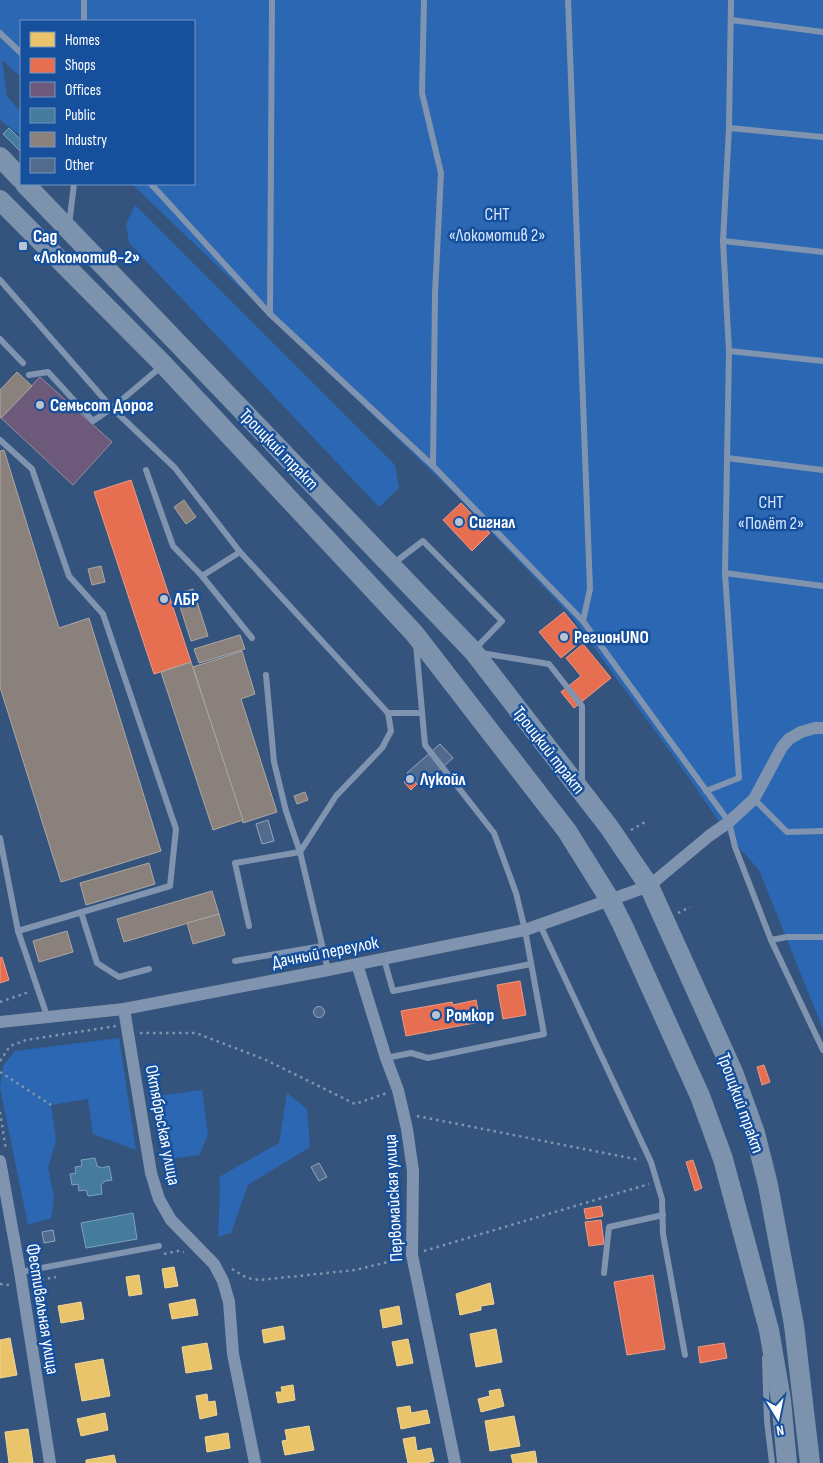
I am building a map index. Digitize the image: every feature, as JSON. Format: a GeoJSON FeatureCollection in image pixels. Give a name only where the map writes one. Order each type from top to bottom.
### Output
{"type":"FeatureCollection","features":[{"type":"Feature","properties":{"kind":"main road"},"geometry":{"type":"LineString","coordinates":[[0,157],[20,179]]}},
{"type":"Feature","properties":{"kind":"main road","name":"Троицкий тракт"},"geometry":{"type":"LineString","coordinates":[[26,185],[473,652],[609,827],[649,886],[732,1072],[755,1133],[768,1185],[794,1325],[810,1463]]}},
{"type":"Feature","properties":{"kind":"main road","name":"Троицкий тракт"},"geometry":{"type":"LineString","coordinates":[[0,200],[164,365],[414,633],[567,831],[610,900],[654,992],[700,1096],[723,1159],[768,1330],[781,1400],[787,1463]]}},
{"type":"Feature","properties":{"kind":"street"},"geometry":{"type":"LineString","coordinates":[[649,886],[709,836],[729,822],[754,799],[782,747],[789,739],[801,732],[823,728]]}},
{"type":"Feature","properties":{"kind":"street","name":"Дачный переулок"},"geometry":{"type":"LineString","coordinates":[[0,1022],[124,1009],[524,930],[649,886]]}},
{"type":"Feature","properties":{"kind":"street","name":"Первомайская улица"},"geometry":{"type":"LineString","coordinates":[[357,964],[404,1114],[412,1171],[412,1255],[455,1463]]}},
{"type":"Feature","properties":{"kind":"street","name":"Октябрьская улица"},"geometry":{"type":"LineString","coordinates":[[124,1009],[152,1173],[159,1199],[171,1220],[214,1264],[223,1281],[229,1302],[233,1354],[254,1463]]}},
{"type":"Feature","properties":{"kind":"street","name":"Фестивальная улица"},"geometry":{"type":"LineString","coordinates":[[4,1160],[23,1271],[50,1463]]}},
{"type":"Feature","properties":{"kind":"lane"},"geometry":{"type":"LineString","coordinates":[[84,0],[84,20]]}},
{"type":"Feature","properties":{"kind":"lane"},"geometry":{"type":"LineString","coordinates":[[270,314],[272,0]]}},
{"type":"Feature","properties":{"kind":"lane"},"geometry":{"type":"LineString","coordinates":[[424,0],[422,93],[441,173],[435,294],[433,466]]}},
{"type":"Feature","properties":{"kind":"lane"},"geometry":{"type":"LineString","coordinates":[[568,0],[590,589],[583,621]]}},
{"type":"Feature","properties":{"kind":"lane"},"geometry":{"type":"LineString","coordinates":[[706,791],[739,778],[725,573],[729,351],[723,241],[729,128],[731,0]]}},
{"type":"Feature","properties":{"kind":"lane"},"geometry":{"type":"LineString","coordinates":[[731,20],[823,32]]}},
{"type":"Feature","properties":{"kind":"lane"},"geometry":{"type":"LineString","coordinates":[[0,33],[20,52]]}},
{"type":"Feature","properties":{"kind":"lane"},"geometry":{"type":"LineString","coordinates":[[729,128],[823,137]]}},
{"type":"Feature","properties":{"kind":"lane"},"geometry":{"type":"LineString","coordinates":[[68,229],[74,185]]}},
{"type":"Feature","properties":{"kind":"lane"},"geometry":{"type":"LineString","coordinates":[[151,185],[270,314],[433,466],[583,621],[729,822],[735,847],[771,940],[821,1042],[823,1050]]}},
{"type":"Feature","properties":{"kind":"lane"},"geometry":{"type":"LineString","coordinates":[[723,241],[823,252]]}},
{"type":"Feature","properties":{"kind":"lane"},"geometry":{"type":"LineString","coordinates":[[0,280],[112,408],[175,468],[240,552],[388,713],[391,731],[382,748],[336,796],[300,852],[235,863],[249,926]]}},
{"type":"Feature","properties":{"kind":"lane"},"geometry":{"type":"LineString","coordinates":[[0,339],[23,363]]}},
{"type":"Feature","properties":{"kind":"lane"},"geometry":{"type":"LineString","coordinates":[[729,351],[823,361]]}},
{"type":"Feature","properties":{"kind":"lane"},"geometry":{"type":"LineString","coordinates":[[28,375],[48,372],[93,421],[112,408],[164,365]]}},
{"type":"Feature","properties":{"kind":"lane"},"geometry":{"type":"LineString","coordinates":[[0,440],[32,469],[69,576],[103,614],[176,829],[170,886],[18,931]]}},
{"type":"Feature","properties":{"kind":"lane"},"geometry":{"type":"LineString","coordinates":[[727,458],[823,470]]}},
{"type":"Feature","properties":{"kind":"lane"},"geometry":{"type":"LineString","coordinates":[[146,470],[173,546],[202,576],[252,638]]}},
{"type":"Feature","properties":{"kind":"lane"},"geometry":{"type":"LineString","coordinates":[[391,566],[423,541],[502,622],[473,652]]}},
{"type":"Feature","properties":{"kind":"lane"},"geometry":{"type":"LineString","coordinates":[[202,576],[240,552]]}},
{"type":"Feature","properties":{"kind":"lane"},"geometry":{"type":"LineString","coordinates":[[725,573],[823,586]]}},
{"type":"Feature","properties":{"kind":"lane"},"geometry":{"type":"LineString","coordinates":[[386,1058],[411,1053],[428,1058],[544,1034],[516,893],[494,834],[425,744],[414,633]]}},
{"type":"Feature","properties":{"kind":"lane"},"geometry":{"type":"LineString","coordinates":[[473,652],[549,664],[577,699],[582,706],[582,793]]}},
{"type":"Feature","properties":{"kind":"lane"},"geometry":{"type":"LineString","coordinates":[[266,675],[274,762],[286,811],[300,852],[328,970]]}},
{"type":"Feature","properties":{"kind":"lane"},"geometry":{"type":"LineString","coordinates":[[388,713],[422,713]]}},
{"type":"Feature","properties":{"kind":"lane"},"geometry":{"type":"LineString","coordinates":[[754,799],[787,832],[823,831]]}},
{"type":"Feature","properties":{"kind":"lane"},"geometry":{"type":"LineString","coordinates":[[0,838],[18,931],[47,1016]]}},
{"type":"Feature","properties":{"kind":"lane"},"geometry":{"type":"LineString","coordinates":[[81,912],[97,963],[120,977],[148,970]]}},
{"type":"Feature","properties":{"kind":"lane"},"geometry":{"type":"LineString","coordinates":[[540,925],[651,1162],[658,1182],[662,1199],[663,1234],[685,1356]]}},
{"type":"Feature","properties":{"kind":"lane"},"geometry":{"type":"LineString","coordinates":[[771,940],[787,937],[823,937]]}},
{"type":"Feature","properties":{"kind":"lane"},"geometry":{"type":"LineString","coordinates":[[235,961],[322,946]]}},
{"type":"Feature","properties":{"kind":"lane"},"geometry":{"type":"LineString","coordinates":[[384,959],[393,991],[531,964]]}},
{"type":"Feature","properties":{"kind":"lane"},"geometry":{"type":"LineString","coordinates":[[604,1273],[609,1227],[663,1215]]}},
{"type":"Feature","properties":{"kind":"lane"},"geometry":{"type":"LineString","coordinates":[[23,1271],[159,1246]]}},
{"type":"Feature","properties":{"kind":"lane"},"geometry":{"type":"LineString","coordinates":[[763,1307],[764,1345]]}},
{"type":"Feature","properties":{"kind":"lane"},"geometry":{"type":"LineString","coordinates":[[764,1354],[767,1421],[772,1463]]}},
{"type":"Feature","properties":{"kind":"lane"},"geometry":{"type":"LineString","coordinates":[[808,1440],[815,1463]]}},
{"type":"Feature","properties":{"kind":"path"},"geometry":{"type":"LineString","coordinates":[[0,1002],[37,990]]}},
{"type":"Feature","properties":{"kind":"path"},"geometry":{"type":"LineString","coordinates":[[0,1061],[10,1046],[26,1040],[127,1029],[196,1033],[266,1060],[355,1104],[398,1090]]}},
{"type":"Feature","properties":{"kind":"path"},"geometry":{"type":"LineString","coordinates":[[0,1072],[51,1105]]}},
{"type":"Feature","properties":{"kind":"path"},"geometry":{"type":"LineString","coordinates":[[0,1112],[4,1160]]}},
{"type":"Feature","properties":{"kind":"path"},"geometry":{"type":"LineString","coordinates":[[404,1114],[651,1162]]}},
{"type":"Feature","properties":{"kind":"path"},"geometry":{"type":"LineString","coordinates":[[226,1266],[247,1278],[260,1280],[355,1270],[658,1182]]}},
{"type":"Feature","properties":{"kind":"path"},"geometry":{"type":"LineString","coordinates":[[159,1255],[177,1251],[204,1253]]}},
{"type":"Feature","properties":{"kind":"path"},"geometry":{"type":"LineString","coordinates":[[23,1271],[28,1282],[56,1276]]}},
{"type":"Feature","properties":{"kind":"green space","name":"СНТ «Локомотив 2»"},"geometry":{"type":"Polygon","coordinates":[[[0,0],[823,0],[823,1029],[759,870],[732,840],[571,616],[453,492],[133,185],[195,185],[195,20],[20,20],[20,76],[2,60],[7,96],[20,111],[20,135],[0,120],[0,0]]]}},
{"type":"Feature","properties":{"kind":"green space"},"geometry":{"type":"Polygon","coordinates":[[[135,205],[395,465],[399,488],[379,507],[129,243],[126,224],[135,205]]]}},
{"type":"Feature","properties":{"kind":"green space"},"geometry":{"type":"Polygon","coordinates":[[[119,1038],[136,1150],[93,1134],[88,1099],[51,1105],[56,1140],[48,1168],[54,1198],[51,1218],[28,1225],[0,1088],[3,1066],[15,1051],[119,1038]]]}},
{"type":"Feature","properties":{"kind":"green space"},"geometry":{"type":"Polygon","coordinates":[[[202,1090],[208,1135],[199,1155],[169,1159],[157,1096],[202,1090]]]}},
{"type":"Feature","properties":{"kind":"green space"},"geometry":{"type":"Polygon","coordinates":[[[287,1093],[307,1109],[310,1147],[248,1185],[231,1233],[218,1237],[219,1177],[279,1143],[287,1093]]]}},
{"type":"Feature","properties":{"kind":"building: Homes"},"geometry":{"type":"Polygon","coordinates":[[[174,1267],[178,1286],[165,1288],[162,1269],[174,1267]]]}},
{"type":"Feature","properties":{"kind":"building: Homes"},"geometry":{"type":"Polygon","coordinates":[[[139,1275],[142,1294],[129,1296],[126,1277],[139,1275]]]}},
{"type":"Feature","properties":{"kind":"building: Homes"},"geometry":{"type":"Polygon","coordinates":[[[490,1283],[494,1304],[481,1306],[481,1310],[460,1315],[456,1294],[490,1283]]]}},
{"type":"Feature","properties":{"kind":"building: Homes"},"geometry":{"type":"Polygon","coordinates":[[[195,1299],[198,1315],[172,1319],[169,1304],[195,1299]]]}},
{"type":"Feature","properties":{"kind":"building: Homes"},"geometry":{"type":"Polygon","coordinates":[[[81,1302],[84,1319],[61,1323],[58,1306],[81,1302]]]}},
{"type":"Feature","properties":{"kind":"building: Homes"},"geometry":{"type":"Polygon","coordinates":[[[399,1306],[402,1324],[383,1328],[380,1310],[399,1306]]]}},
{"type":"Feature","properties":{"kind":"building: Homes"},"geometry":{"type":"Polygon","coordinates":[[[283,1326],[285,1339],[264,1343],[262,1330],[283,1326]]]}},
{"type":"Feature","properties":{"kind":"building: Homes"},"geometry":{"type":"Polygon","coordinates":[[[496,1329],[502,1362],[476,1367],[470,1334],[496,1329]]]}},
{"type":"Feature","properties":{"kind":"building: Homes"},"geometry":{"type":"Polygon","coordinates":[[[10,1338],[17,1375],[0,1378],[0,1340],[10,1338]]]}},
{"type":"Feature","properties":{"kind":"building: Homes"},"geometry":{"type":"Polygon","coordinates":[[[408,1339],[413,1363],[397,1366],[392,1342],[408,1339]]]}},
{"type":"Feature","properties":{"kind":"building: Homes"},"geometry":{"type":"Polygon","coordinates":[[[207,1343],[212,1369],[186,1373],[182,1347],[207,1343]]]}},
{"type":"Feature","properties":{"kind":"building: Homes"},"geometry":{"type":"Polygon","coordinates":[[[103,1359],[110,1396],[82,1401],[75,1364],[103,1359]]]}},
{"type":"Feature","properties":{"kind":"building: Homes"},"geometry":{"type":"Polygon","coordinates":[[[293,1385],[295,1400],[278,1403],[276,1392],[282,1392],[281,1387],[293,1385]]]}},
{"type":"Feature","properties":{"kind":"building: Homes"},"geometry":{"type":"Polygon","coordinates":[[[500,1389],[504,1406],[481,1412],[478,1399],[490,1396],[489,1391],[500,1389]]]}},
{"type":"Feature","properties":{"kind":"building: Homes"},"geometry":{"type":"Polygon","coordinates":[[[207,1394],[208,1402],[215,1401],[217,1415],[200,1419],[196,1396],[207,1394]]]}},
{"type":"Feature","properties":{"kind":"building: Homes"},"geometry":{"type":"Polygon","coordinates":[[[410,1406],[411,1413],[427,1410],[430,1423],[401,1429],[397,1408],[410,1406]]]}},
{"type":"Feature","properties":{"kind":"building: Homes"},"geometry":{"type":"Polygon","coordinates":[[[105,1413],[108,1430],[81,1436],[77,1419],[105,1413]]]}},
{"type":"Feature","properties":{"kind":"building: Homes"},"geometry":{"type":"Polygon","coordinates":[[[514,1416],[520,1446],[490,1451],[485,1421],[514,1416]]]}},
{"type":"Feature","properties":{"kind":"building: Homes"},"geometry":{"type":"Polygon","coordinates":[[[309,1426],[314,1450],[285,1455],[282,1441],[287,1440],[285,1430],[309,1426]]]}},
{"type":"Feature","properties":{"kind":"building: Homes"},"geometry":{"type":"Polygon","coordinates":[[[28,1429],[33,1463],[9,1463],[5,1432],[28,1429]]]}},
{"type":"Feature","properties":{"kind":"building: Homes"},"geometry":{"type":"Polygon","coordinates":[[[228,1433],[230,1448],[207,1452],[205,1437],[228,1433]]]}},
{"type":"Feature","properties":{"kind":"building: Homes"},"geometry":{"type":"Polygon","coordinates":[[[415,1437],[417,1451],[431,1448],[434,1461],[408,1463],[403,1439],[415,1437]]]}},
{"type":"Feature","properties":{"kind":"building: Homes"},"geometry":{"type":"Polygon","coordinates":[[[535,1451],[537,1463],[513,1463],[511,1455],[535,1451]]]}},
{"type":"Feature","properties":{"kind":"building: Homes"},"geometry":{"type":"Polygon","coordinates":[[[114,1455],[116,1463],[86,1463],[86,1460],[114,1455]]]}},
{"type":"Feature","properties":{"kind":"building: Shops"},"geometry":{"type":"Polygon","coordinates":[[[131,480],[191,662],[154,674],[94,492],[131,480]]]}},
{"type":"Feature","properties":{"kind":"building: Shops"},"geometry":{"type":"Polygon","coordinates":[[[461,503],[490,533],[472,551],[443,520],[461,503]]]}},
{"type":"Feature","properties":{"kind":"building: Shops"},"geometry":{"type":"Polygon","coordinates":[[[564,612],[585,638],[561,658],[539,632],[564,612]]]}},
{"type":"Feature","properties":{"kind":"building: Shops"},"geometry":{"type":"Polygon","coordinates":[[[583,644],[611,678],[574,708],[561,692],[581,676],[566,658],[583,644]]]}},
{"type":"Feature","properties":{"kind":"building: Shops"},"geometry":{"type":"Polygon","coordinates":[[[410,776],[417,784],[411,790],[404,782],[410,776]]]}},
{"type":"Feature","properties":{"kind":"building: Shops"},"geometry":{"type":"Polygon","coordinates":[[[2,957],[9,980],[0,983],[0,958],[2,957]]]}},
{"type":"Feature","properties":{"kind":"building: Shops"},"geometry":{"type":"Polygon","coordinates":[[[520,981],[526,1015],[503,1019],[497,985],[520,981]]]}},
{"type":"Feature","properties":{"kind":"building: Shops"},"geometry":{"type":"Polygon","coordinates":[[[476,1000],[480,1022],[406,1036],[401,1011],[452,1002],[453,1005],[476,1000]]]}},
{"type":"Feature","properties":{"kind":"building: Shops"},"geometry":{"type":"Polygon","coordinates":[[[764,1065],[770,1082],[762,1085],[757,1067],[764,1065]]]}},
{"type":"Feature","properties":{"kind":"building: Shops"},"geometry":{"type":"Polygon","coordinates":[[[693,1160],[702,1188],[695,1191],[686,1162],[693,1160]]]}},
{"type":"Feature","properties":{"kind":"building: Shops"},"geometry":{"type":"Polygon","coordinates":[[[601,1206],[603,1216],[586,1219],[584,1209],[601,1206]]]}},
{"type":"Feature","properties":{"kind":"building: Shops"},"geometry":{"type":"Polygon","coordinates":[[[601,1220],[604,1244],[589,1246],[585,1222],[601,1220]]]}},
{"type":"Feature","properties":{"kind":"building: Shops"},"geometry":{"type":"Polygon","coordinates":[[[653,1275],[665,1349],[627,1355],[614,1282],[653,1275]]]}},
{"type":"Feature","properties":{"kind":"building: Shops"},"geometry":{"type":"Polygon","coordinates":[[[724,1343],[727,1358],[700,1363],[698,1347],[724,1343]]]}},
{"type":"Feature","properties":{"kind":"building: Offices"},"geometry":{"type":"Polygon","coordinates":[[[40,377],[112,442],[73,485],[1,418],[40,377]]]}},
{"type":"Feature","properties":{"kind":"building: Public"},"geometry":{"type":"Polygon","coordinates":[[[9,128],[20,139],[20,151],[3,134],[9,128]]]}},
{"type":"Feature","properties":{"kind":"building: Public"},"geometry":{"type":"Polygon","coordinates":[[[95,1158],[97,1166],[102,1168],[109,1166],[112,1180],[105,1181],[101,1185],[102,1194],[88,1196],[86,1190],[79,1191],[78,1184],[72,1185],[70,1174],[76,1173],[75,1167],[82,1166],[81,1160],[95,1158]]]}},
{"type":"Feature","properties":{"kind":"building: Public"},"geometry":{"type":"Polygon","coordinates":[[[133,1213],[137,1239],[86,1248],[81,1223],[133,1213]]]}},
{"type":"Feature","properties":{"kind":"building: Industry"},"geometry":{"type":"Polygon","coordinates":[[[17,372],[32,386],[1,418],[0,390],[17,372]]]}},
{"type":"Feature","properties":{"kind":"building: Industry"},"geometry":{"type":"Polygon","coordinates":[[[4,450],[59,628],[89,618],[161,851],[61,882],[0,687],[0,451],[4,450]]]}},
{"type":"Feature","properties":{"kind":"building: Industry"},"geometry":{"type":"Polygon","coordinates":[[[184,500],[196,517],[186,524],[174,507],[184,500]]]}},
{"type":"Feature","properties":{"kind":"building: Industry"},"geometry":{"type":"Polygon","coordinates":[[[101,566],[105,582],[92,585],[88,569],[101,566]]]}},
{"type":"Feature","properties":{"kind":"building: Industry"},"geometry":{"type":"Polygon","coordinates":[[[193,589],[208,636],[191,641],[176,594],[193,589]]]}},
{"type":"Feature","properties":{"kind":"building: Industry"},"geometry":{"type":"Polygon","coordinates":[[[240,635],[245,649],[199,663],[194,649],[240,635]]]}},
{"type":"Feature","properties":{"kind":"building: Industry"},"geometry":{"type":"Polygon","coordinates":[[[242,651],[255,694],[241,699],[277,812],[243,823],[193,667],[242,651]]]}},
{"type":"Feature","properties":{"kind":"building: Industry"},"geometry":{"type":"Polygon","coordinates":[[[191,662],[243,820],[213,830],[161,672],[191,662]]]}},
{"type":"Feature","properties":{"kind":"building: Industry"},"geometry":{"type":"Polygon","coordinates":[[[305,792],[308,800],[297,804],[294,796],[305,792]]]}},
{"type":"Feature","properties":{"kind":"building: Industry"},"geometry":{"type":"Polygon","coordinates":[[[149,863],[155,884],[86,905],[80,883],[149,863]]]}},
{"type":"Feature","properties":{"kind":"building: Industry"},"geometry":{"type":"Polygon","coordinates":[[[212,891],[219,914],[124,942],[117,919],[212,891]]]}},
{"type":"Feature","properties":{"kind":"building: Industry"},"geometry":{"type":"Polygon","coordinates":[[[219,914],[225,935],[193,944],[187,923],[219,914]]]}},
{"type":"Feature","properties":{"kind":"building: Industry"},"geometry":{"type":"Polygon","coordinates":[[[67,931],[73,952],[39,962],[33,941],[67,931]]]}},
{"type":"Feature","properties":{"kind":"building: Other"},"geometry":{"type":"Polygon","coordinates":[[[440,744],[453,758],[420,787],[407,773],[440,744]]]}},
{"type":"Feature","properties":{"kind":"building: Other"},"geometry":{"type":"Polygon","coordinates":[[[268,820],[274,841],[262,844],[256,824],[268,820]]]}},
{"type":"Feature","properties":{"kind":"building: Other"},"geometry":{"type":"Polygon","coordinates":[[[319,1006],[325,1012],[319,1018],[313,1012],[319,1006]]]}},
{"type":"Feature","properties":{"kind":"building: Other"},"geometry":{"type":"Polygon","coordinates":[[[319,1163],[327,1177],[319,1181],[311,1167],[319,1163]]]}},
{"type":"Feature","properties":{"kind":"building: Other"},"geometry":{"type":"Polygon","coordinates":[[[53,1230],[55,1241],[44,1243],[42,1232],[53,1230]]]}},
{"type":"Feature","properties":{"kind":"place","name":"Сад «Локомотив-2»"},"geometry":{"type":"Point","coordinates":[23,246]}},
{"type":"Feature","properties":{"kind":"place","name":"Семьсот Дорог"},"geometry":{"type":"Point","coordinates":[40,405]}},
{"type":"Feature","properties":{"kind":"place","name":"Сигнал"},"geometry":{"type":"Point","coordinates":[459,522]}},
{"type":"Feature","properties":{"kind":"place","name":"ЛБР"},"geometry":{"type":"Point","coordinates":[164,599]}},
{"type":"Feature","properties":{"kind":"place","name":"РегионUNO"},"geometry":{"type":"Point","coordinates":[564,637]}},
{"type":"Feature","properties":{"kind":"place","name":"Лукойл"},"geometry":{"type":"Point","coordinates":[410,779]}},
{"type":"Feature","properties":{"kind":"place","name":"Ромкор"},"geometry":{"type":"Point","coordinates":[436,1015]}},
{"type":"Feature","properties":{"kind":"park label","name":"СНТ «Полёт 2»"},"geometry":{"type":"Point","coordinates":[771,512]}}]}
